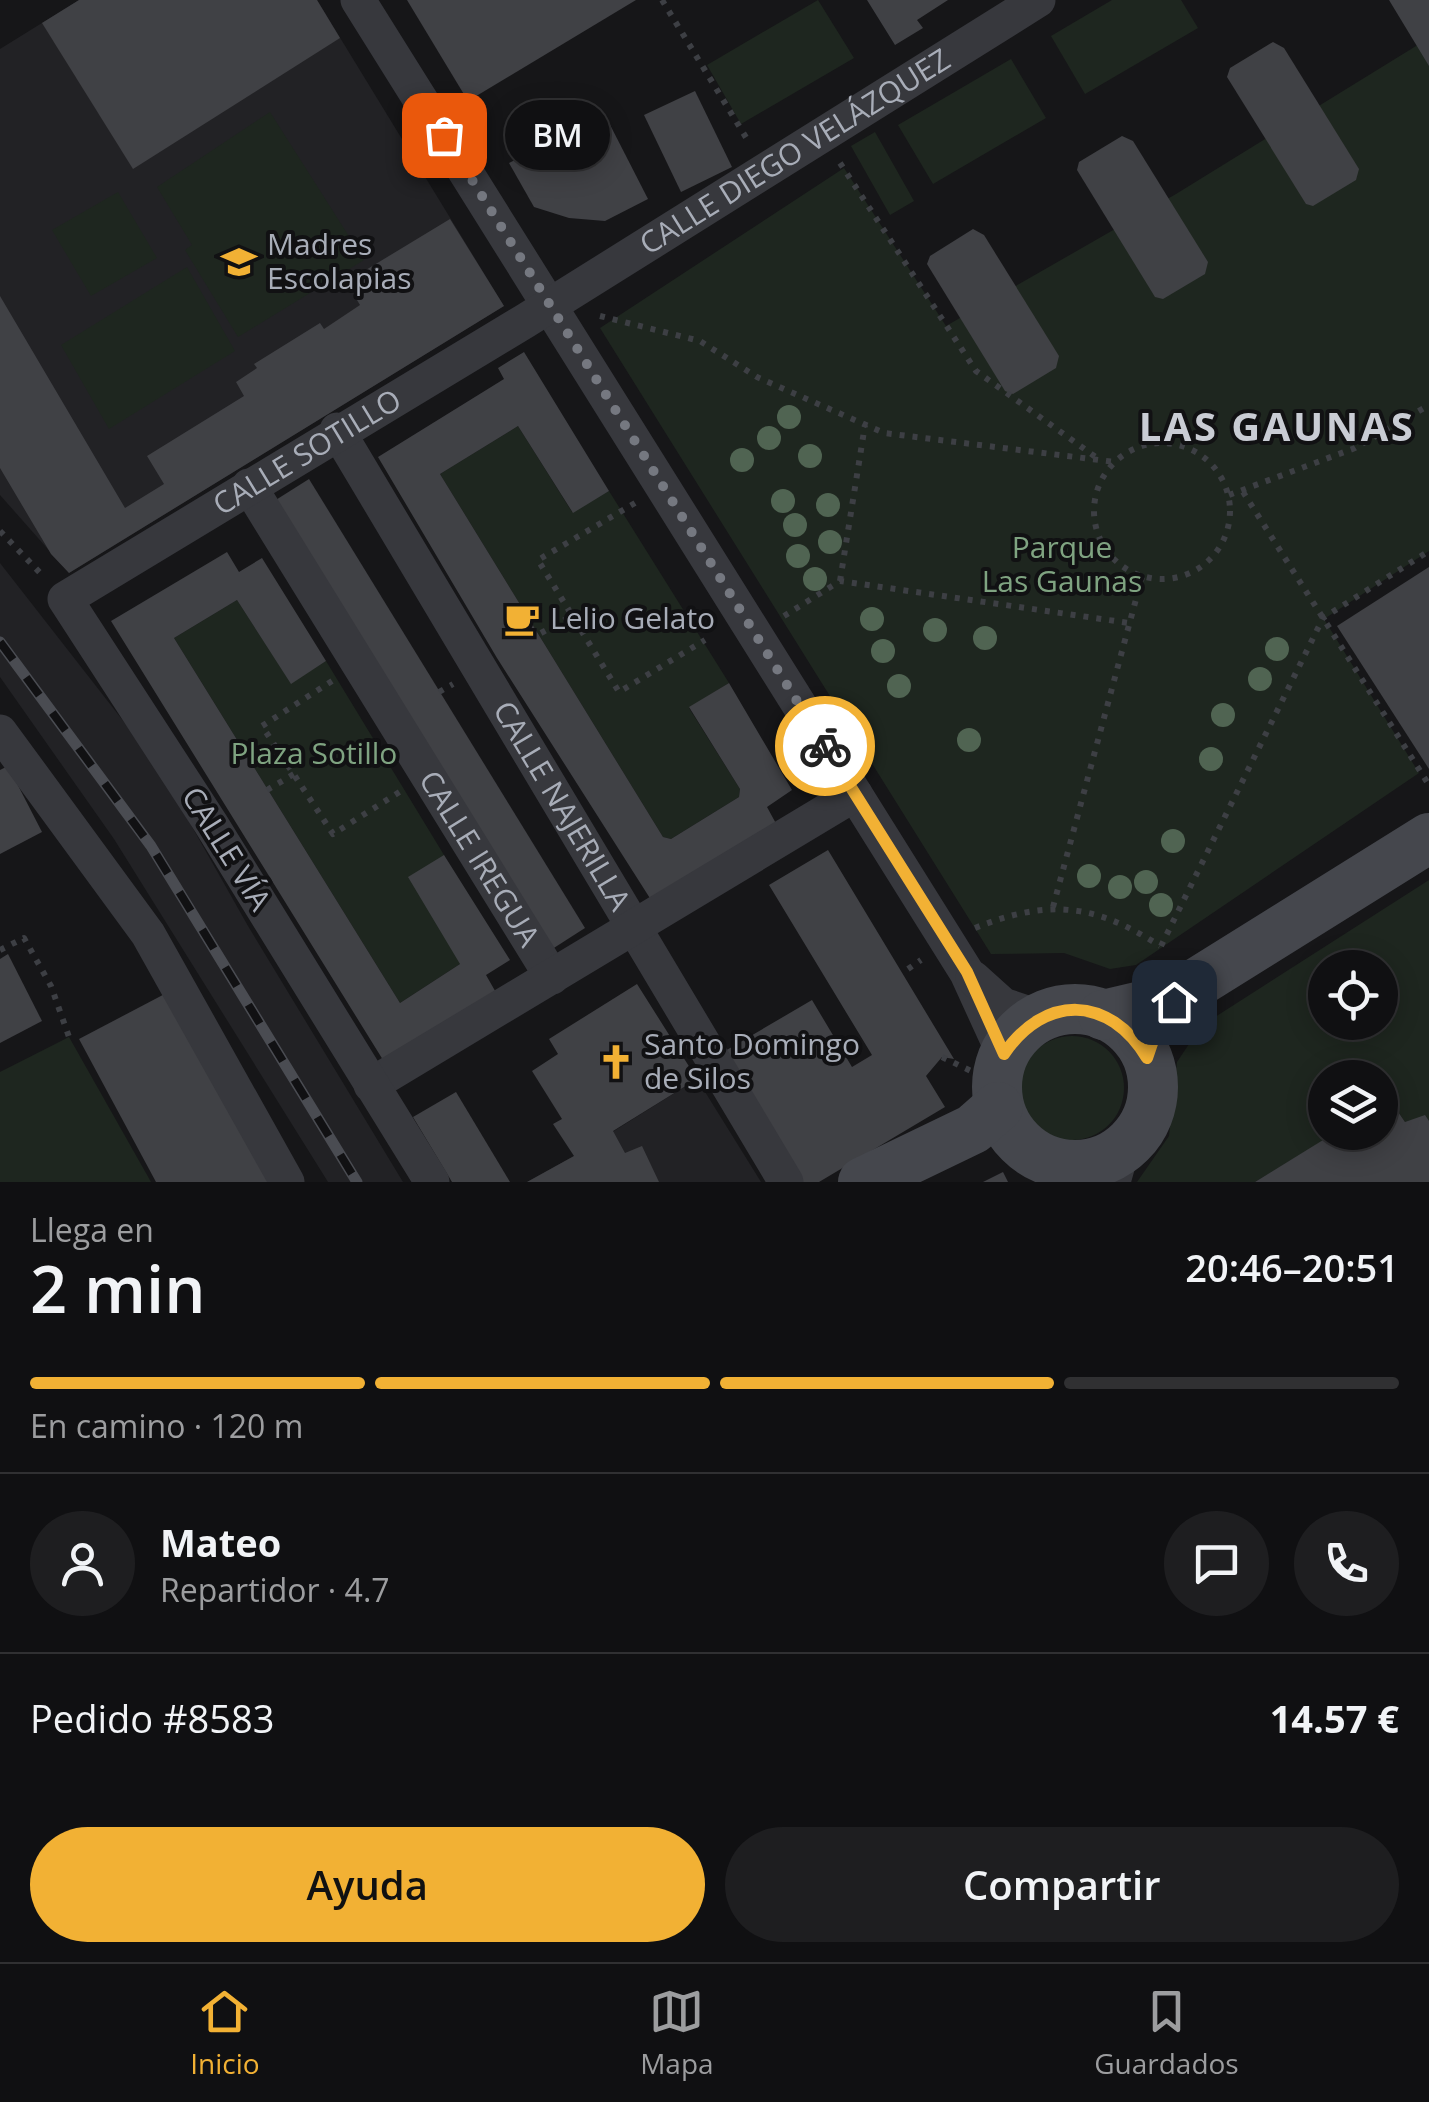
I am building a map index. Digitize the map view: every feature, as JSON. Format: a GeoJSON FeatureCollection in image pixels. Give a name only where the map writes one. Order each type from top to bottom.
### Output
{"type":"FeatureCollection","features":[{"type":"Feature","properties":{"kind":"main road"},"geometry":{"type":"LineString","coordinates":[[1036,1148],[997,1079],[1004,1054],[1018,1032],[1039,1018],[1064,1010],[1103,1015],[1171,999],[1429,838]]}},
{"type":"Feature","properties":{"kind":"main road"},"geometry":{"type":"LineString","coordinates":[[1147,1058],[1158,1026],[1191,986]]}},
{"type":"Feature","properties":{"kind":"main road"},"geometry":{"type":"LineString","coordinates":[[863,1182],[973,1129],[1036,1148],[1074,1166],[1099,1162],[1117,1166],[1140,1132],[1150,1108],[1153,1082],[1147,1058],[1134,1036],[1103,1015]]}},
{"type":"Feature","properties":{"kind":"main road"},"geometry":{"type":"LineString","coordinates":[[929,1182],[1036,1148]]}},
{"type":"Feature","properties":{"kind":"street"},"geometry":{"type":"LineString","coordinates":[[358,0],[958,958],[1004,1054]]}},
{"type":"Feature","properties":{"kind":"street","name":"CALLE DIEGO VELÁZQUEZ"},"geometry":{"type":"LineString","coordinates":[[550,303],[1038,0]]}},
{"type":"Feature","properties":{"kind":"street","name":"CALLE SOTILLO"},"geometry":{"type":"LineString","coordinates":[[65,599],[550,303]]}},
{"type":"Feature","properties":{"kind":"street","name":"CALLE NAJERILLA"},"geometry":{"type":"LineString","coordinates":[[337,430],[786,1182]]}},
{"type":"Feature","properties":{"kind":"street","name":"CALLE IREGUA"},"geometry":{"type":"LineString","coordinates":[[249,486],[552,977]]}},
{"type":"Feature","properties":{"kind":"street","name":"CALLE VÍA"},"geometry":{"type":"LineString","coordinates":[[65,599],[211,824],[432,1182]]}},
{"type":"Feature","properties":{"kind":"street"},"geometry":{"type":"LineString","coordinates":[[0,732],[148,934],[287,1182]]}},
{"type":"Feature","properties":{"kind":"street"},"geometry":{"type":"LineString","coordinates":[[371,1086],[855,794]]}},
{"type":"Feature","properties":{"kind":"street"},"geometry":{"type":"LineString","coordinates":[[958,958],[1003,1005],[1039,1018]]}},
{"type":"Feature","properties":{"kind":"path"},"geometry":{"type":"LineString","coordinates":[[662,0],[765,170]]}},
{"type":"Feature","properties":{"kind":"path"},"geometry":{"type":"LineString","coordinates":[[822,134],[976,372],[1098,458]]}},
{"type":"Feature","properties":{"kind":"path"},"geometry":{"type":"LineString","coordinates":[[550,303],[700,341],[758,377],[864,425],[903,436],[1114,462]]}},
{"type":"Feature","properties":{"kind":"path"},"geometry":{"type":"LineString","coordinates":[[1229,495],[1354,448],[1429,405]]}},
{"type":"Feature","properties":{"kind":"path"},"geometry":{"type":"LineString","coordinates":[[840,581],[864,425]]}},
{"type":"Feature","properties":{"kind":"path"},"geometry":{"type":"LineString","coordinates":[[1172,443],[1209,460],[1229,495],[1231,516],[1217,554],[1182,577],[1142,577],[1121,566],[1105,548],[1096,527],[1094,503],[1101,481],[1114,462],[1132,450],[1172,443]]}},
{"type":"Feature","properties":{"kind":"path"},"geometry":{"type":"LineString","coordinates":[[1243,492],[1429,785]]}},
{"type":"Feature","properties":{"kind":"path"},"geometry":{"type":"LineString","coordinates":[[649,494],[538,560],[619,692],[705,640]]}},
{"type":"Feature","properties":{"kind":"path"},"geometry":{"type":"LineString","coordinates":[[0,530],[65,599]]}},
{"type":"Feature","properties":{"kind":"path"},"geometry":{"type":"LineString","coordinates":[[1161,946],[1324,618],[1429,551]]}},
{"type":"Feature","properties":{"kind":"path"},"geometry":{"type":"LineString","coordinates":[[1053,907],[1142,577]]}},
{"type":"Feature","properties":{"kind":"path"},"geometry":{"type":"LineString","coordinates":[[756,633],[840,581],[1129,623]]}},
{"type":"Feature","properties":{"kind":"path"},"geometry":{"type":"LineString","coordinates":[[541,633],[572,616]]}},
{"type":"Feature","properties":{"kind":"path"},"geometry":{"type":"LineString","coordinates":[[359,664],[262,726],[332,834],[428,775]]}},
{"type":"Feature","properties":{"kind":"path"},"geometry":{"type":"LineString","coordinates":[[267,790],[294,774]]}},
{"type":"Feature","properties":{"kind":"path"},"geometry":{"type":"LineString","coordinates":[[958,958],[1014,912],[1053,907],[1098,914],[1161,946],[1191,986]]}},
{"type":"Feature","properties":{"kind":"path"},"geometry":{"type":"LineString","coordinates":[[0,950],[24,938],[51,986],[69,1036]]}},
{"type":"Feature","properties":{"kind":"shaded area","name":"Madres Escolapias"},"geometry":{"type":"Polygon","coordinates":[[[79,0],[317,0],[504,306],[69,573],[0,495],[0,49],[79,0]]]}},
{"type":"Feature","properties":{"kind":"shaded area"},"geometry":{"type":"Polygon","coordinates":[[[0,563],[156,763],[248,926],[403,1182],[328,1182],[114,839],[0,677],[0,563]]]}},
{"type":"Feature","properties":{"kind":"shaded area"},"geometry":{"type":"Polygon","coordinates":[[[697,1079],[761,1182],[527,1182],[574,1156],[697,1079]]]}},
{"type":"Feature","properties":{"kind":"green space"},"geometry":{"type":"Polygon","coordinates":[[[818,0],[854,58],[741,124],[707,65],[818,0]]]}},
{"type":"Feature","properties":{"kind":"green space"},"geometry":{"type":"Polygon","coordinates":[[[1112,0],[1181,0],[1198,28],[1085,94],[1051,36],[1112,0]]]}},
{"type":"Feature","properties":{"kind":"green space","name":"Parque Las Gaunas"},"geometry":{"type":"Polygon","coordinates":[[[1429,38],[1429,551],[1324,619],[1419,773],[1136,965],[1110,969],[1064,953],[991,954],[600,328],[844,168],[946,326],[1176,194],[1429,38]]]}},
{"type":"Feature","properties":{"kind":"green space"},"geometry":{"type":"Polygon","coordinates":[[[1011,59],[1046,118],[933,184],[898,125],[1011,59]]]}},
{"type":"Feature","properties":{"kind":"green space"},"geometry":{"type":"Polygon","coordinates":[[[270,112],[364,260],[238,337],[185,250],[192,245],[157,187],[270,112]]]}},
{"type":"Feature","properties":{"kind":"green space"},"geometry":{"type":"Polygon","coordinates":[[[875,132],[914,201],[890,215],[851,146],[875,132]]]}},
{"type":"Feature","properties":{"kind":"green space"},"geometry":{"type":"Polygon","coordinates":[[[118,192],[157,258],[91,296],[52,230],[118,192]]]}},
{"type":"Feature","properties":{"kind":"green space"},"geometry":{"type":"Polygon","coordinates":[[[187,267],[235,351],[109,429],[61,345],[187,267]]]}},
{"type":"Feature","properties":{"kind":"green space"},"geometry":{"type":"Polygon","coordinates":[[[518,426],[572,512],[609,491],[729,683],[689,708],[740,789],[739,797],[671,839],[663,837],[440,474],[518,426]]]}},
{"type":"Feature","properties":{"kind":"green space","name":"Plaza Sotillo"},"geometry":{"type":"Polygon","coordinates":[[[237,600],[291,683],[326,661],[444,855],[460,964],[400,1003],[174,638],[237,600]]]}},
{"type":"Feature","properties":{"kind":"green space"},"geometry":{"type":"Polygon","coordinates":[[[1429,880],[1429,1121],[1405,1122],[1398,1112],[1398,1060],[1308,1060],[1308,1150],[1255,1182],[1137,1182],[1169,1136],[1177,1062],[1201,1026],[1308,957],[1308,1040],[1398,1040],[1398,950],[1320,950],[1429,880]]]}},
{"type":"Feature","properties":{"kind":"green space"},"geometry":{"type":"Polygon","coordinates":[[[1072,1036],[1092,1040],[1109,1051],[1120,1068],[1124,1088],[1120,1108],[1109,1125],[1092,1136],[1072,1140],[1052,1136],[1035,1125],[1024,1108],[1020,1088],[1024,1068],[1035,1051],[1052,1040],[1072,1036]]]}},
{"type":"Feature","properties":{"kind":"green space"},"geometry":{"type":"Polygon","coordinates":[[[69,1037],[151,1182],[0,1182],[0,1072],[69,1037]]]}},
{"type":"Feature","properties":{"kind":"building"},"geometry":{"type":"Polygon","coordinates":[[[79,0],[317,0],[340,38],[133,169],[42,23],[79,0]]]}},
{"type":"Feature","properties":{"kind":"building"},"geometry":{"type":"Polygon","coordinates":[[[407,0],[636,0],[468,101],[407,0]]]}},
{"type":"Feature","properties":{"kind":"building"},"geometry":{"type":"Polygon","coordinates":[[[867,0],[948,0],[917,20],[923,28],[895,45],[867,0]]]}},
{"type":"Feature","properties":{"kind":"building"},"geometry":{"type":"Polygon","coordinates":[[[1389,0],[1429,0],[1429,66],[1389,0]]]}},
{"type":"Feature","properties":{"kind":"building"},"geometry":{"type":"Polygon","coordinates":[[[1273,42],[1284,48],[1359,169],[1356,180],[1313,206],[1306,204],[1227,77],[1230,68],[1273,42]]]}},
{"type":"Feature","properties":{"kind":"building"},"geometry":{"type":"Polygon","coordinates":[[[695,91],[732,167],[681,192],[644,115],[695,91]]]}},
{"type":"Feature","properties":{"kind":"building"},"geometry":{"type":"Polygon","coordinates":[[[605,115],[648,199],[605,221],[569,218],[534,207],[509,163],[605,115]]]}},
{"type":"Feature","properties":{"kind":"building"},"geometry":{"type":"Polygon","coordinates":[[[1122,136],[1133,141],[1208,262],[1205,274],[1163,299],[1155,297],[1077,170],[1079,162],[1122,136]]]}},
{"type":"Feature","properties":{"kind":"building"},"geometry":{"type":"Polygon","coordinates":[[[450,219],[504,306],[69,573],[51,554],[0,468],[0,296],[125,508],[164,484],[147,456],[244,396],[236,382],[257,368],[254,364],[320,323],[324,329],[360,305],[346,282],[450,219]]]}},
{"type":"Feature","properties":{"kind":"building"},"geometry":{"type":"Polygon","coordinates":[[[973,229],[984,235],[1059,356],[1056,368],[1013,394],[1005,391],[927,264],[930,256],[973,229]]]}},
{"type":"Feature","properties":{"kind":"building"},"geometry":{"type":"Polygon","coordinates":[[[524,352],[609,491],[573,513],[518,426],[440,474],[663,837],[671,839],[739,797],[740,789],[689,707],[729,683],[792,790],[767,807],[779,829],[653,903],[497,658],[378,457],[504,379],[498,368],[524,352]]]}},
{"type":"Feature","properties":{"kind":"building"},"geometry":{"type":"Polygon","coordinates":[[[309,479],[585,928],[546,953],[271,503],[309,479]]]}},
{"type":"Feature","properties":{"kind":"building"},"geometry":{"type":"Polygon","coordinates":[[[227,552],[239,572],[262,558],[326,661],[291,684],[237,600],[174,638],[400,1003],[460,964],[408,877],[444,855],[510,960],[486,975],[498,996],[388,1068],[111,621],[227,552]]]}},
{"type":"Feature","properties":{"kind":"building"},"geometry":{"type":"Polygon","coordinates":[[[1429,567],[1429,769],[1337,626],[1429,567]]]}},
{"type":"Feature","properties":{"kind":"building"},"geometry":{"type":"Polygon","coordinates":[[[8,766],[42,832],[0,854],[0,770],[8,766]]]}},
{"type":"Feature","properties":{"kind":"building"},"geometry":{"type":"Polygon","coordinates":[[[828,850],[954,1059],[942,1057],[926,1076],[945,1107],[819,1182],[803,1182],[725,1051],[812,1000],[852,1067],[872,1055],[769,885],[828,850]]]}},
{"type":"Feature","properties":{"kind":"building"},"geometry":{"type":"Polygon","coordinates":[[[8,954],[42,1021],[0,1043],[0,959],[8,954]]]}},
{"type":"Feature","properties":{"kind":"building","name":"Santo Domingo de Silos"},"geometry":{"type":"Polygon","coordinates":[[[637,984],[697,1079],[613,1131],[625,1153],[642,1146],[659,1182],[527,1182],[574,1156],[553,1124],[562,1119],[532,1071],[558,1054],[549,1039],[637,984]]]}},
{"type":"Feature","properties":{"kind":"building"},"geometry":{"type":"Polygon","coordinates":[[[178,987],[276,1182],[156,1182],[79,1039],[178,987]]]}},
{"type":"Feature","properties":{"kind":"building"},"geometry":{"type":"Polygon","coordinates":[[[456,1092],[510,1182],[452,1182],[413,1117],[456,1092]]]}},
{"type":"Feature","properties":{"kind":"building"},"geometry":{"type":"Polygon","coordinates":[[[1398,1112],[1405,1122],[1425,1115],[1429,1121],[1429,1182],[1255,1182],[1308,1149],[1398,1150],[1398,1112]]]}},
{"type":"Feature","properties":{"kind":"building"},"geometry":{"type":"Polygon","coordinates":[[[1003,1172],[1008,1182],[983,1182],[1003,1172]]]}},
{"type":"Feature","properties":{"kind":"railway"},"geometry":{"type":"LineString","coordinates":[[0,642],[151,846],[357,1182]]}},
{"type":"Feature","properties":{"kind":"way so far"},"geometry":{"type":"LineString","coordinates":[[444,135],[825,746]]}},
{"type":"Feature","properties":{"kind":"place","name":"BM"},"geometry":{"type":"Point","coordinates":[444,135]}},
{"type":"Feature","properties":{"kind":"place","name":"Madres Escolapias"},"geometry":{"type":"Point","coordinates":[239,262]}},
{"type":"Feature","properties":{"kind":"place","name":"Lelio Gelato"},"geometry":{"type":"Point","coordinates":[522,619]}},
{"type":"Feature","properties":{"kind":"place","name":"Santo Domingo de Silos"},"geometry":{"type":"Point","coordinates":[616,1062]}},
{"type":"Feature","properties":{"kind":"district","name":"LAS GAUNAS"},"geometry":{"type":"Point","coordinates":[1277,427]}},
{"type":"Feature","properties":{"kind":"route"},"geometry":{"type":"LineString","coordinates":[[825,746],[967,972],[1004,1054],[1018,1032],[1039,1018],[1064,1010],[1089,1010],[1113,1020],[1134,1036],[1147,1058],[1158,1026],[1174,1002]]}}]}
